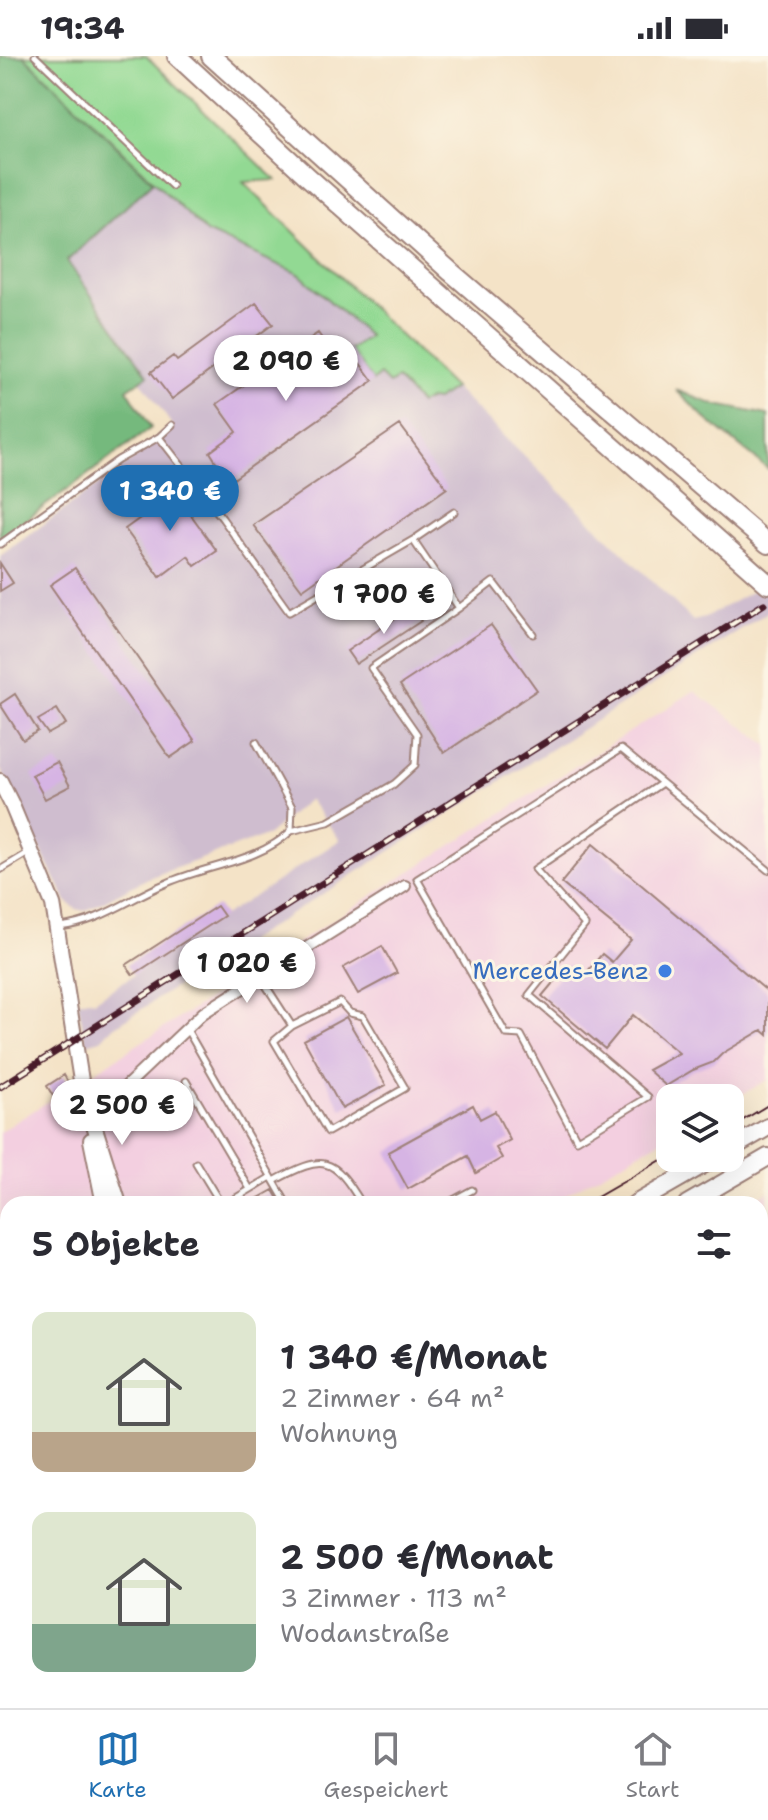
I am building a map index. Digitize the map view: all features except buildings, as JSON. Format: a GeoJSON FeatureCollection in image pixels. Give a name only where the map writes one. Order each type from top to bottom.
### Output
{"type":"FeatureCollection","features":[{"type":"Feature","properties":{"kind":"highway"},"geometry":{"type":"LineString","coordinates":[[177,56],[330,197],[764,581]]}},
{"type":"Feature","properties":{"kind":"highway"},"geometry":{"type":"LineString","coordinates":[[211,56],[451,272],[768,544]]}},
{"type":"Feature","properties":{"kind":"main road"},"geometry":{"type":"LineString","coordinates":[[744,1141],[768,1127]]}},
{"type":"Feature","properties":{"kind":"main road"},"geometry":{"type":"LineString","coordinates":[[701,1196],[768,1157]]}},
{"type":"Feature","properties":{"kind":"main road"},"geometry":{"type":"LineString","coordinates":[[649,1196],[691,1172]]}},
{"type":"Feature","properties":{"kind":"street"},"geometry":{"type":"LineString","coordinates":[[0,781],[53,904],[73,1042],[88,1108],[116,1196]]}},
{"type":"Feature","properties":{"kind":"street"},"geometry":{"type":"LineString","coordinates":[[88,1108],[120,1092],[203,1013],[405,886]]}},
{"type":"Feature","properties":{"kind":"street"},"geometry":{"type":"LineString","coordinates":[[88,1108],[90,1138],[102,1196]]}},
{"type":"Feature","properties":{"kind":"lane"},"geometry":{"type":"LineString","coordinates":[[35,56],[172,186]]}},
{"type":"Feature","properties":{"kind":"lane"},"geometry":{"type":"LineString","coordinates":[[0,544],[118,460],[159,437],[172,425]]}},
{"type":"Feature","properties":{"kind":"lane"},"geometry":{"type":"LineString","coordinates":[[159,437],[289,612],[413,540],[454,512]]}},
{"type":"Feature","properties":{"kind":"lane"},"geometry":{"type":"LineString","coordinates":[[413,540],[459,608]]}},
{"type":"Feature","properties":{"kind":"lane"},"geometry":{"type":"LineString","coordinates":[[58,927],[97,919],[169,882],[253,855],[278,843],[291,831],[328,822],[394,784],[415,765],[417,734],[371,668],[493,582],[533,634]]}},
{"type":"Feature","properties":{"kind":"lane"},"geometry":{"type":"LineString","coordinates":[[256,742],[292,807],[291,831]]}},
{"type":"Feature","properties":{"kind":"lane"},"geometry":{"type":"LineString","coordinates":[[662,783],[535,869],[585,925],[529,995],[648,1097],[577,1140],[521,1035],[506,1034],[417,879],[621,749],[768,870]]}},
{"type":"Feature","properties":{"kind":"lane"},"geometry":{"type":"LineString","coordinates":[[0,870],[31,852]]}},
{"type":"Feature","properties":{"kind":"lane"},"geometry":{"type":"LineString","coordinates":[[261,977],[292,1026]]}},
{"type":"Feature","properties":{"kind":"lane"},"geometry":{"type":"LineString","coordinates":[[340,1002],[350,1013],[363,1016],[405,1088],[328,1132],[274,1041],[292,1026],[340,1002]]}},
{"type":"Feature","properties":{"kind":"lane"},"geometry":{"type":"LineString","coordinates":[[186,1028],[283,1196]]}},
{"type":"Feature","properties":{"kind":"lane"},"geometry":{"type":"LineString","coordinates":[[186,1081],[250,1189]]}},
{"type":"Feature","properties":{"kind":"lane"},"geometry":{"type":"LineString","coordinates":[[196,1163],[218,1196]]}},
{"type":"Feature","properties":{"kind":"lane"},"geometry":{"type":"LineString","coordinates":[[237,1196],[310,1164],[332,1165],[344,1174],[357,1196]]}},
{"type":"Feature","properties":{"kind":"lane"},"geometry":{"type":"LineString","coordinates":[[461,1196],[472,1190]]}},
{"type":"Feature","properties":{"kind":"shaded area"},"geometry":{"type":"Polygon","coordinates":[[[242,181],[693,621],[705,618],[768,582],[768,612],[169,991],[108,1031],[101,1040],[86,1044],[78,1002],[94,1001],[340,840],[309,799],[268,835],[148,878],[85,911],[67,902],[0,768],[0,556],[139,455],[172,425],[141,381],[148,374],[67,261],[153,182],[242,181]]]}},
{"type":"Feature","properties":{"kind":"shaded area"},"geometry":{"type":"Polygon","coordinates":[[[694,691],[768,745],[768,1080],[744,1093],[744,1084],[656,1084],[656,1143],[563,1196],[0,1196],[0,1132],[694,691]]]}},
{"type":"Feature","properties":{"kind":"green space"},"geometry":{"type":"Polygon","coordinates":[[[0,56],[24,56],[153,182],[67,261],[148,375],[127,389],[151,428],[0,539],[0,56]]]}},
{"type":"Feature","properties":{"kind":"green space"},"geometry":{"type":"Polygon","coordinates":[[[24,56],[146,56],[276,180],[243,182],[454,388],[436,400],[430,399],[420,404],[397,379],[389,384],[380,375],[373,381],[350,350],[369,336],[299,274],[206,232],[24,56]]]}},
{"type":"Feature","properties":{"kind":"green space"},"geometry":{"type":"Polygon","coordinates":[[[676,390],[712,404],[768,415],[768,469],[706,419],[676,390]]]}},
{"type":"Feature","properties":{"kind":"tram line"},"geometry":{"type":"LineString","coordinates":[[744,1120],[768,1105]]}},
{"type":"Feature","properties":{"kind":"tram line"},"geometry":{"type":"LineString","coordinates":[[599,1196],[656,1163]]}},
{"type":"Feature","properties":{"kind":"railway"},"geometry":{"type":"LineString","coordinates":[[0,1087],[764,604]]}},
{"type":"Feature","properties":{"kind":"place","name":"Mercedes-Benz"},"geometry":{"type":"Point","coordinates":[665,971]}}]}
